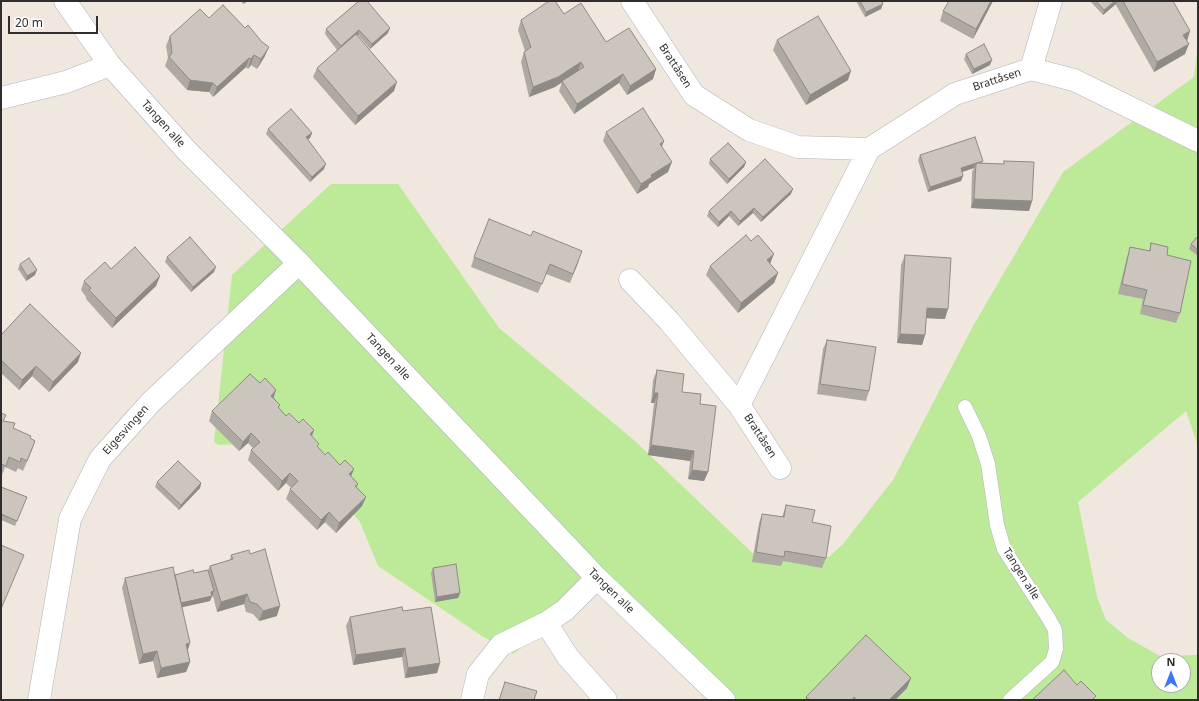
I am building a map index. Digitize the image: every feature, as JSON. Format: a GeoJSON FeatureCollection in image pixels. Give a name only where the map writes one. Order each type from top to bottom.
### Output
{"type":"FeatureCollection","features":[{"type":"Feature","properties":{"kind":"street","name":"Tangen alle"},"geometry":{"type":"LineString","coordinates":[[65,1],[110,65],[187,151],[299,263],[597,578],[724,700]]}},
{"type":"Feature","properties":{"kind":"street","name":"Brattåsen"},"geometry":{"type":"LineString","coordinates":[[632,1],[694,95],[749,130],[798,147],[869,149]]}},
{"type":"Feature","properties":{"kind":"street"},"geometry":{"type":"LineString","coordinates":[[1031,69],[1051,1]]}},
{"type":"Feature","properties":{"kind":"street"},"geometry":{"type":"LineString","coordinates":[[1,98],[66,82],[110,65]]}},
{"type":"Feature","properties":{"kind":"street","name":"Brattåsen"},"geometry":{"type":"LineString","coordinates":[[739,405],[869,149],[955,94],[1031,69],[1074,80],[1198,141]]}},
{"type":"Feature","properties":{"kind":"street","name":"Eigesvingen"},"geometry":{"type":"LineString","coordinates":[[39,700],[70,519],[100,458],[151,402],[299,263]]}},
{"type":"Feature","properties":{"kind":"street","name":"Brattåsen"},"geometry":{"type":"LineString","coordinates":[[630,280],[670,320],[739,405],[780,468]]}},
{"type":"Feature","properties":{"kind":"street"},"geometry":{"type":"LineString","coordinates":[[472,700],[478,674],[501,645],[546,623],[565,610],[597,578]]}},
{"type":"Feature","properties":{"kind":"street"},"geometry":{"type":"LineString","coordinates":[[546,623],[568,657],[606,700]]}},
{"type":"Feature","properties":{"kind":"lane","name":"Tangen alle"},"geometry":{"type":"LineString","coordinates":[[965,407],[979,436],[988,464],[997,526],[1004,549],[1049,619],[1054,630],[1056,649],[1052,662],[1010,700]]}},
{"type":"Feature","properties":{"kind":"green space"},"geometry":{"type":"Polygon","coordinates":[[[1198,44],[1198,446],[1186,411],[1078,502],[1097,597],[1106,620],[1128,638],[1155,653],[1151,653],[1151,693],[1191,693],[1191,655],[1198,655],[1198,700],[707,700],[599,590],[513,654],[482,636],[378,566],[360,522],[292,442],[218,445],[214,442],[232,275],[331,184],[398,184],[499,328],[635,441],[762,562],[829,557],[843,544],[893,480],[973,326],[1063,172],[1194,77],[1198,44]]]}},
{"type":"Feature","properties":{"kind":"building"},"geometry":{"type":"Polygon","coordinates":[[[359,1],[367,1],[390,28],[372,44],[359,30],[341,46],[326,29],[359,1]]]}},
{"type":"Feature","properties":{"kind":"building"},"geometry":{"type":"Polygon","coordinates":[[[549,1],[555,1],[564,14],[581,3],[606,42],[629,28],[656,69],[630,86],[623,74],[577,104],[562,81],[584,67],[581,62],[558,77],[533,87],[524,52],[531,47],[521,20],[549,1]]]}},
{"type":"Feature","properties":{"kind":"building"},"geometry":{"type":"Polygon","coordinates":[[[860,1],[882,1],[883,4],[866,12],[860,1]]]}},
{"type":"Feature","properties":{"kind":"building"},"geometry":{"type":"Polygon","coordinates":[[[949,1],[991,1],[976,29],[943,11],[949,1]]]}},
{"type":"Feature","properties":{"kind":"building"},"geometry":{"type":"Polygon","coordinates":[[[1096,1],[1115,1],[1104,10],[1096,1]]]}},
{"type":"Feature","properties":{"kind":"building"},"geometry":{"type":"Polygon","coordinates":[[[1123,1],[1173,1],[1190,31],[1183,35],[1189,44],[1157,62],[1123,1]]]}},
{"type":"Feature","properties":{"kind":"building"},"geometry":{"type":"Polygon","coordinates":[[[223,5],[245,28],[248,25],[262,42],[269,47],[261,59],[254,55],[251,59],[249,58],[217,87],[213,83],[190,80],[169,57],[172,53],[170,36],[200,9],[209,18],[223,5]]]}},
{"type":"Feature","properties":{"kind":"building"},"geometry":{"type":"Polygon","coordinates":[[[818,16],[851,71],[810,95],[777,40],[818,16]]]}},
{"type":"Feature","properties":{"kind":"building"},"geometry":{"type":"Polygon","coordinates":[[[356,34],[397,82],[358,116],[317,68],[356,34]]]}},
{"type":"Feature","properties":{"kind":"building"},"geometry":{"type":"Polygon","coordinates":[[[984,44],[992,60],[974,69],[966,54],[984,44]]]}},
{"type":"Feature","properties":{"kind":"building"},"geometry":{"type":"Polygon","coordinates":[[[643,108],[664,141],[660,144],[672,162],[651,175],[652,177],[641,184],[606,132],[643,108]]]}},
{"type":"Feature","properties":{"kind":"building"},"geometry":{"type":"Polygon","coordinates":[[[291,109],[312,133],[306,137],[326,164],[312,177],[268,129],[291,109]]]}},
{"type":"Feature","properties":{"kind":"building"},"geometry":{"type":"Polygon","coordinates":[[[975,137],[983,161],[961,168],[963,176],[930,187],[920,155],[975,137]]]}},
{"type":"Feature","properties":{"kind":"building"},"geometry":{"type":"Polygon","coordinates":[[[728,143],[746,162],[729,179],[710,159],[728,143]]]}},
{"type":"Feature","properties":{"kind":"building"},"geometry":{"type":"Polygon","coordinates":[[[765,159],[793,189],[763,217],[754,208],[740,221],[731,211],[719,222],[709,211],[765,159]]]}},
{"type":"Feature","properties":{"kind":"building"},"geometry":{"type":"Polygon","coordinates":[[[1004,161],[1034,162],[1032,201],[974,199],[976,163],[1004,164],[1004,161]]]}},
{"type":"Feature","properties":{"kind":"building"},"geometry":{"type":"Polygon","coordinates":[[[489,219],[531,236],[533,231],[582,251],[573,274],[550,264],[542,284],[474,257],[489,219]]]}},
{"type":"Feature","properties":{"kind":"building"},"geometry":{"type":"Polygon","coordinates":[[[746,235],[751,241],[758,235],[774,254],[767,260],[778,273],[741,303],[710,266],[746,235]]]}},
{"type":"Feature","properties":{"kind":"building"},"geometry":{"type":"Polygon","coordinates":[[[1198,236],[1198,250],[1191,244],[1198,236]]]}},
{"type":"Feature","properties":{"kind":"building"},"geometry":{"type":"Polygon","coordinates":[[[190,237],[216,267],[193,287],[167,257],[190,237]]]}},
{"type":"Feature","properties":{"kind":"building"},"geometry":{"type":"Polygon","coordinates":[[[1151,243],[1168,247],[1167,255],[1191,261],[1180,313],[1143,305],[1147,290],[1122,284],[1130,247],[1150,251],[1151,243]]]}},
{"type":"Feature","properties":{"kind":"building"},"geometry":{"type":"Polygon","coordinates":[[[135,247],[160,276],[116,318],[89,290],[91,288],[84,281],[105,262],[111,269],[135,247]]]}},
{"type":"Feature","properties":{"kind":"building"},"geometry":{"type":"Polygon","coordinates":[[[905,255],[951,258],[948,309],[927,308],[925,335],[900,334],[905,255]]]}},
{"type":"Feature","properties":{"kind":"building"},"geometry":{"type":"Polygon","coordinates":[[[29,258],[37,270],[27,276],[20,264],[29,258]]]}},
{"type":"Feature","properties":{"kind":"building"},"geometry":{"type":"Polygon","coordinates":[[[30,304],[81,353],[53,382],[36,366],[22,380],[1,360],[1,335],[30,304]]]}},
{"type":"Feature","properties":{"kind":"building"},"geometry":{"type":"Polygon","coordinates":[[[827,340],[876,347],[869,391],[820,384],[827,340]]]}},
{"type":"Feature","properties":{"kind":"building"},"geometry":{"type":"Polygon","coordinates":[[[657,370],[684,374],[682,392],[701,394],[700,404],[716,406],[708,472],[692,470],[694,451],[651,445],[658,393],[654,393],[657,370]]]}},
{"type":"Feature","properties":{"kind":"building"},"geometry":{"type":"Polygon","coordinates":[[[250,374],[260,383],[265,378],[276,390],[271,396],[280,405],[278,407],[286,416],[289,413],[299,423],[303,419],[314,430],[310,434],[319,444],[317,446],[325,455],[328,452],[340,465],[345,460],[354,469],[349,474],[358,484],[355,486],[366,497],[339,523],[329,512],[321,520],[290,489],[298,481],[290,473],[282,481],[251,450],[260,442],[251,433],[243,442],[212,411],[250,374]]]}},
{"type":"Feature","properties":{"kind":"building"},"geometry":{"type":"Polygon","coordinates":[[[1,413],[6,415],[3,421],[15,423],[13,428],[31,436],[30,438],[35,441],[27,461],[21,458],[20,462],[9,457],[6,466],[1,464],[1,413]]]}},
{"type":"Feature","properties":{"kind":"building"},"geometry":{"type":"Polygon","coordinates":[[[178,461],[201,483],[181,505],[157,482],[178,461]]]}},
{"type":"Feature","properties":{"kind":"building"},"geometry":{"type":"Polygon","coordinates":[[[1,487],[27,497],[17,521],[1,514],[1,487]]]}},
{"type":"Feature","properties":{"kind":"building"},"geometry":{"type":"Polygon","coordinates":[[[786,505],[815,510],[812,522],[831,526],[826,558],[785,551],[784,557],[756,552],[762,514],[784,517],[786,505]]]}},
{"type":"Feature","properties":{"kind":"building"},"geometry":{"type":"Polygon","coordinates":[[[1,545],[24,555],[1,609],[1,545]]]}},
{"type":"Feature","properties":{"kind":"building"},"geometry":{"type":"Polygon","coordinates":[[[265,549],[280,606],[263,611],[257,604],[250,602],[247,594],[221,602],[210,566],[233,559],[231,555],[249,550],[250,554],[265,549]]]}},
{"type":"Feature","properties":{"kind":"building"},"geometry":{"type":"Polygon","coordinates":[[[456,564],[460,593],[437,597],[433,568],[456,564]]]}},
{"type":"Feature","properties":{"kind":"building"},"geometry":{"type":"Polygon","coordinates":[[[173,567],[190,643],[186,644],[190,662],[161,668],[157,651],[143,654],[125,578],[173,567]]]}},
{"type":"Feature","properties":{"kind":"building"},"geometry":{"type":"Polygon","coordinates":[[[193,570],[194,573],[208,570],[214,591],[211,592],[212,596],[181,603],[175,575],[193,570]]]}},
{"type":"Feature","properties":{"kind":"building"},"geometry":{"type":"Polygon","coordinates":[[[402,607],[403,611],[431,607],[440,663],[408,668],[405,648],[356,655],[350,617],[402,607]]]}},
{"type":"Feature","properties":{"kind":"building"},"geometry":{"type":"Polygon","coordinates":[[[866,635],[911,678],[889,700],[857,700],[854,697],[852,700],[810,700],[806,697],[866,635]]]}},
{"type":"Feature","properties":{"kind":"building"},"geometry":{"type":"Polygon","coordinates":[[[1064,670],[1077,685],[1081,681],[1096,696],[1092,700],[1032,700],[1064,670]]]}},
{"type":"Feature","properties":{"kind":"building"},"geometry":{"type":"Polygon","coordinates":[[[505,682],[537,691],[534,700],[499,700],[505,682]]]}}]}
